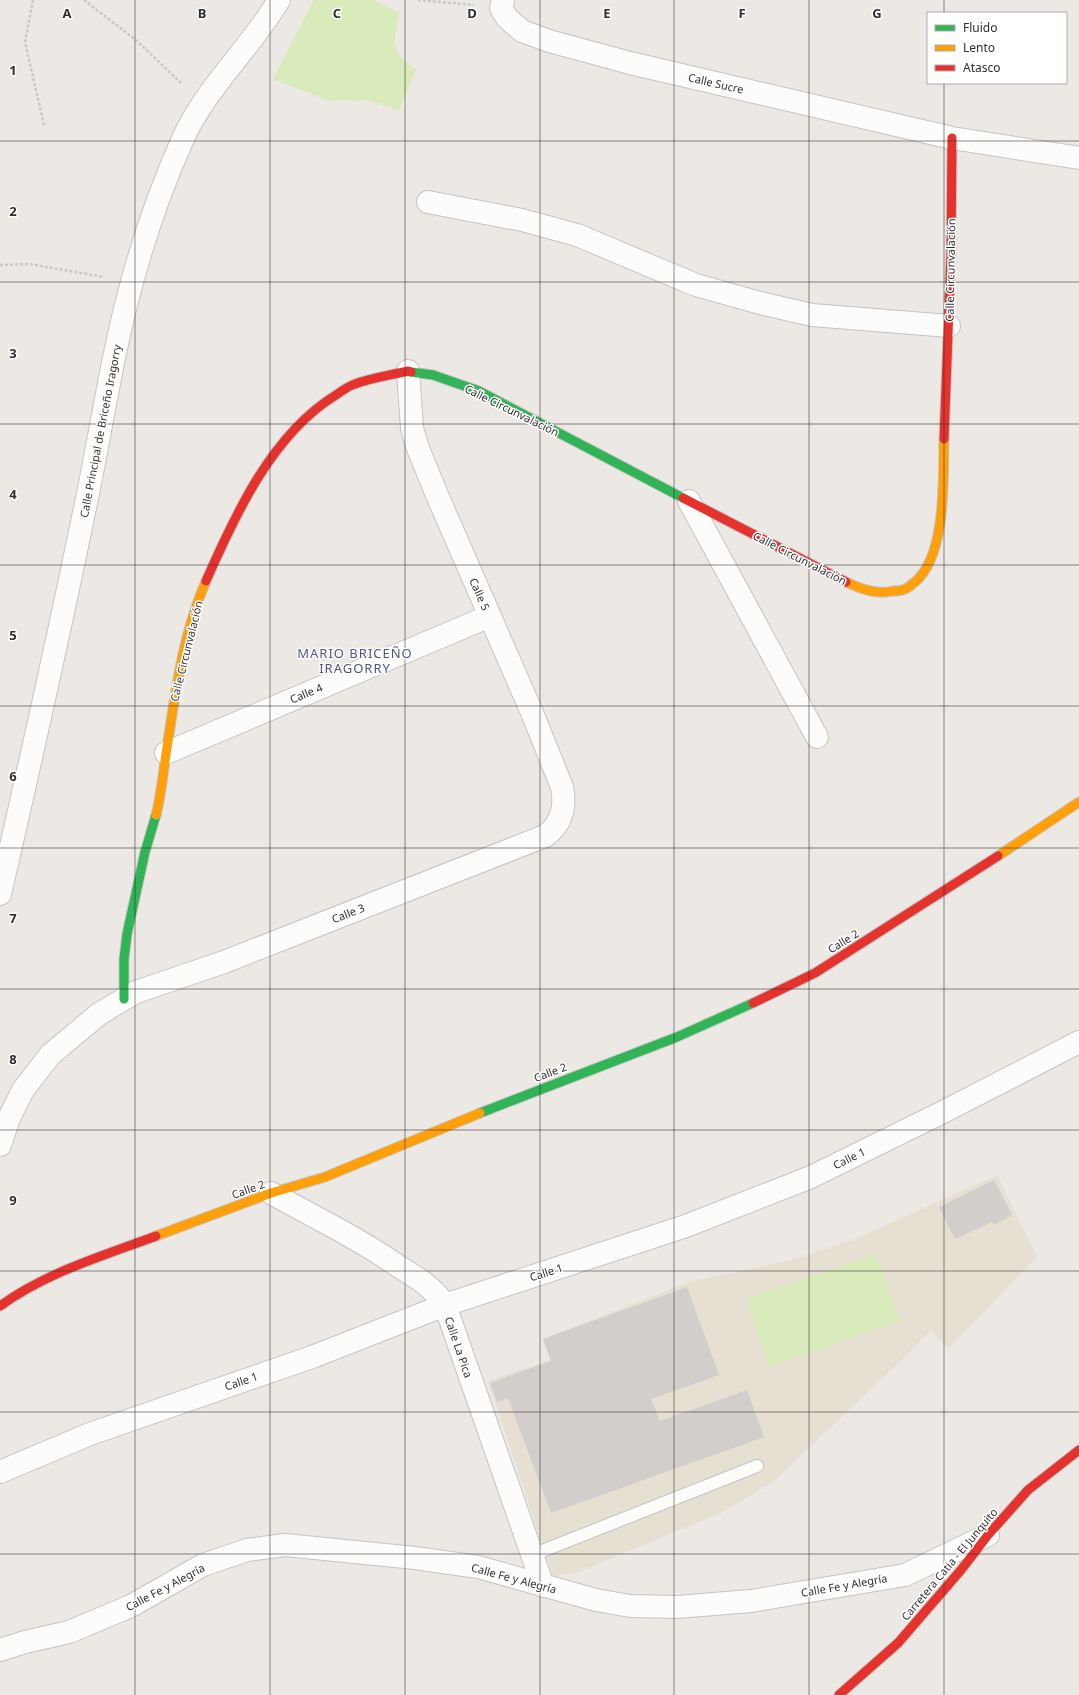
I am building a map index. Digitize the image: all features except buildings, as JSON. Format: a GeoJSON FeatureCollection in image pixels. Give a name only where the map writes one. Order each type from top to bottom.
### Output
{"type":"FeatureCollection","features":[{"type":"Feature","properties":{"kind":"street","name":"Calle Principal de Briceño Iragorry"},"geometry":{"type":"LineString","coordinates":[[0,894],[90,487],[114,356],[140,254],[183,138],[203,104],[267,21],[279,0]]}},
{"type":"Feature","properties":{"kind":"street","name":"Calle Sucre"},"geometry":{"type":"LineString","coordinates":[[502,4],[507,18],[522,31],[549,41],[630,63],[952,138],[1079,158]]}},
{"type":"Feature","properties":{"kind":"street","name":"Calle Circunvalación"},"geometry":{"type":"LineString","coordinates":[[124,999],[124,959],[126,934],[145,852],[157,810],[177,681],[199,597],[220,549],[256,481],[280,446],[302,421],[321,404],[354,384],[408,371],[433,375],[479,391],[688,501],[860,589],[885,593],[906,589],[918,579],[929,563],[937,540],[942,503],[951,255],[952,138]]}},
{"type":"Feature","properties":{"kind":"street"},"geometry":{"type":"LineString","coordinates":[[428,202],[522,220],[577,235],[696,285],[760,303],[812,315],[949,326]]}},
{"type":"Feature","properties":{"kind":"street","name":"Calle 5"},"geometry":{"type":"LineString","coordinates":[[408,371],[412,428],[417,446],[533,715],[562,788],[564,799],[562,813]]}},
{"type":"Feature","properties":{"kind":"street"},"geometry":{"type":"LineString","coordinates":[[688,501],[817,737]]}},
{"type":"Feature","properties":{"kind":"street","name":"Calle 4"},"geometry":{"type":"LineString","coordinates":[[166,753],[490,616]]}},
{"type":"Feature","properties":{"kind":"street","name":"Calle 2"},"geometry":{"type":"LineString","coordinates":[[0,1305],[21,1291],[60,1272],[271,1193],[325,1177],[512,1100],[676,1037],[765,998],[815,973],[933,898],[1079,802]]}},
{"type":"Feature","properties":{"kind":"street","name":"Calle 3"},"geometry":{"type":"LineString","coordinates":[[124,999],[136,992],[224,962],[544,836],[552,831],[562,813]]}},
{"type":"Feature","properties":{"kind":"street"},"geometry":{"type":"LineString","coordinates":[[0,1145],[9,1118],[23,1090],[50,1055],[99,1014],[124,999]]}},
{"type":"Feature","properties":{"kind":"street","name":"Calle 1"},"geometry":{"type":"LineString","coordinates":[[0,1472],[90,1434],[312,1357],[445,1305],[686,1226],[811,1177],[941,1113],[1079,1042]]}},
{"type":"Feature","properties":{"kind":"street","name":"Calle La Pica"},"geometry":{"type":"LineString","coordinates":[[271,1193],[372,1248],[424,1282],[437,1294],[445,1305],[543,1586]]}},
{"type":"Feature","properties":{"kind":"street","name":"Carretera Catia - El Junquito"},"geometry":{"type":"LineString","coordinates":[[839,1695],[898,1643],[961,1570],[988,1535],[1028,1490],[1079,1450]]}},
{"type":"Feature","properties":{"kind":"street","name":"Calle Fe y Alegría"},"geometry":{"type":"LineString","coordinates":[[0,1650],[24,1642],[69,1632],[131,1606],[203,1565],[247,1550],[285,1545],[407,1557],[478,1567],[596,1600],[630,1606],[677,1607],[751,1600],[905,1575],[988,1535]]}},
{"type":"Feature","properties":{"kind":"lane"},"geometry":{"type":"LineString","coordinates":[[532,1555],[757,1466]]}},
{"type":"Feature","properties":{"kind":"path"},"geometry":{"type":"LineString","coordinates":[[33,0],[26,42],[44,125]]}},
{"type":"Feature","properties":{"kind":"path"},"geometry":{"type":"LineString","coordinates":[[84,0],[137,41],[203,104]]}},
{"type":"Feature","properties":{"kind":"path"},"geometry":{"type":"LineString","coordinates":[[418,0],[502,4]]}},
{"type":"Feature","properties":{"kind":"path"},"geometry":{"type":"LineString","coordinates":[[0,265],[29,264],[132,282]]}},
{"type":"Feature","properties":{"kind":"shaded area"},"geometry":{"type":"Polygon","coordinates":[[[997,1175],[1037,1257],[948,1349],[931,1330],[906,1356],[772,1483],[721,1513],[578,1572],[553,1576],[488,1381],[550,1360],[543,1339],[689,1282],[795,1259],[855,1239],[997,1175]]]}},
{"type":"Feature","properties":{"kind":"green space"},"geometry":{"type":"Polygon","coordinates":[[[314,0],[373,0],[400,13],[395,46],[401,57],[416,69],[399,111],[369,100],[329,101],[273,79],[314,0]]]}},
{"type":"Feature","properties":{"kind":"green space"},"geometry":{"type":"Polygon","coordinates":[[[876,1254],[900,1321],[769,1367],[745,1299],[876,1254]]]}},
{"type":"Feature","properties":{"kind":"traffic: fast"},"geometry":{"type":"LineString","coordinates":[[411,372],[433,375],[479,391],[683,498]]}},
{"type":"Feature","properties":{"kind":"traffic: fast"},"geometry":{"type":"LineString","coordinates":[[124,999],[124,959],[127,934],[145,852],[156,815]]}},
{"type":"Feature","properties":{"kind":"traffic: fast"},"geometry":{"type":"LineString","coordinates":[[480,1113],[677,1037],[753,1003]]}},
{"type":"Feature","properties":{"kind":"traffic: slow"},"geometry":{"type":"LineString","coordinates":[[846,582],[875,592],[899,591],[915,582],[925,570],[933,554],[941,515],[944,439]]}},
{"type":"Feature","properties":{"kind":"traffic: slow"},"geometry":{"type":"LineString","coordinates":[[156,815],[161,793],[180,666],[191,623],[206,581]]}},
{"type":"Feature","properties":{"kind":"traffic: slow"},"geometry":{"type":"LineString","coordinates":[[998,856],[1079,802]]}},
{"type":"Feature","properties":{"kind":"traffic: slow"},"geometry":{"type":"LineString","coordinates":[[156,1236],[271,1193],[325,1177],[480,1113]]}},
{"type":"Feature","properties":{"kind":"traffic: jam"},"geometry":{"type":"LineString","coordinates":[[944,439],[951,255],[952,138]]}},
{"type":"Feature","properties":{"kind":"traffic: jam"},"geometry":{"type":"LineString","coordinates":[[206,581],[243,503],[274,454],[293,431],[313,411],[350,386],[374,378],[408,371],[411,372]]}},
{"type":"Feature","properties":{"kind":"traffic: jam"},"geometry":{"type":"LineString","coordinates":[[683,498],[846,582]]}},
{"type":"Feature","properties":{"kind":"traffic: jam"},"geometry":{"type":"LineString","coordinates":[[753,1003],[815,973],[998,856]]}},
{"type":"Feature","properties":{"kind":"traffic: jam"},"geometry":{"type":"LineString","coordinates":[[0,1306],[18,1294],[56,1274],[156,1236]]}},
{"type":"Feature","properties":{"kind":"traffic: jam"},"geometry":{"type":"LineString","coordinates":[[839,1695],[898,1643],[961,1570],[988,1535],[1028,1490],[1079,1450]]}},
{"type":"Feature","properties":{"kind":"district","name":"MARIO BRICEÑO IRAGORRY"},"geometry":{"type":"Point","coordinates":[355,660]}}]}
